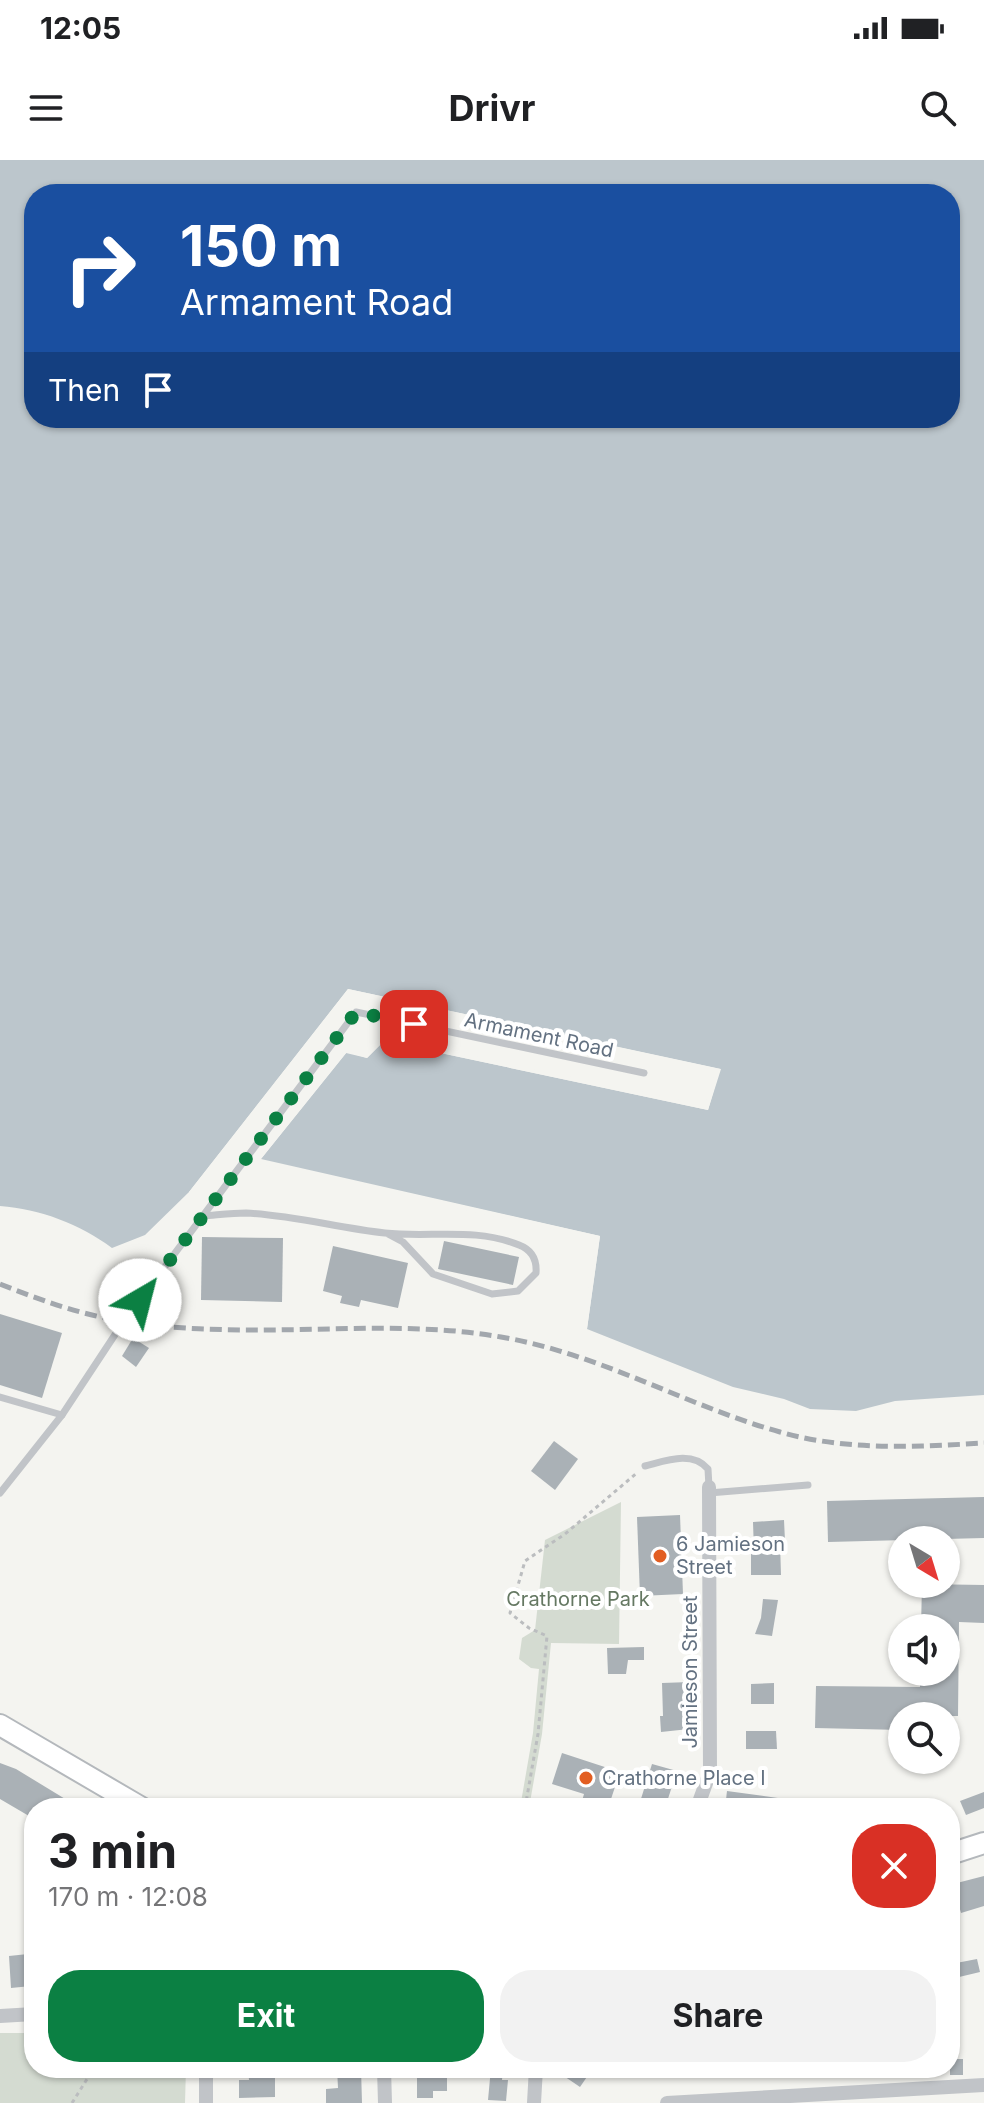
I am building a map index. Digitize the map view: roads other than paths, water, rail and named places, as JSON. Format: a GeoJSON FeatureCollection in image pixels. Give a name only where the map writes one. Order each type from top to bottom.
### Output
{"type":"FeatureCollection","features":[{"type":"Feature","properties":{"kind":"main road"},"geometry":{"type":"LineString","coordinates":[[0,1725],[125,1798]]}},
{"type":"Feature","properties":{"kind":"main road"},"geometry":{"type":"LineString","coordinates":[[960,1851],[984,1843]]}},
{"type":"Feature","properties":{"kind":"street","name":"Jamieson Street"},"geometry":{"type":"LineString","coordinates":[[701,1798],[710,1772],[709,1490]]}},
{"type":"Feature","properties":{"kind":"street"},"geometry":{"type":"LineString","coordinates":[[0,2016],[24,2015]]}},
{"type":"Feature","properties":{"kind":"street"},"geometry":{"type":"LineString","coordinates":[[206,2078],[206,2103]]}},
{"type":"Feature","properties":{"kind":"street"},"geometry":{"type":"LineString","coordinates":[[384,2078],[385,2103]]}},
{"type":"Feature","properties":{"kind":"street"},"geometry":{"type":"LineString","coordinates":[[534,2103],[535,2078]]}},
{"type":"Feature","properties":{"kind":"street"},"geometry":{"type":"LineString","coordinates":[[667,2103],[984,2085]]}},
{"type":"Feature","properties":{"kind":"lane","name":"Armament Road"},"geometry":{"type":"LineString","coordinates":[[0,1493],[62,1415],[124,1321],[356,1012],[644,1073]]}},
{"type":"Feature","properties":{"kind":"lane"},"geometry":{"type":"LineString","coordinates":[[203,1216],[242,1213],[275,1216],[388,1234],[452,1232],[520,1245],[532,1254],[537,1264],[536,1273],[518,1291],[492,1294],[433,1274],[403,1242],[388,1234]]}},
{"type":"Feature","properties":{"kind":"lane"},"geometry":{"type":"LineString","coordinates":[[0,1397],[62,1415]]}},
{"type":"Feature","properties":{"kind":"lane"},"geometry":{"type":"LineString","coordinates":[[645,1466],[681,1458],[700,1461],[708,1469],[709,1490],[808,1485]]}},
{"type":"Feature","properties":{"kind":"railway"},"geometry":{"type":"LineString","coordinates":[[0,1284],[80,1312],[154,1325],[239,1330],[441,1330],[501,1337],[573,1355],[745,1421],[805,1438],[881,1446],[984,1443]]}},
{"type":"Feature","properties":{"kind":"place","name":"6 Jamieson Street"},"geometry":{"type":"Point","coordinates":[660,1556]}},
{"type":"Feature","properties":{"kind":"place","name":"Crathorne Place I"},"geometry":{"type":"Point","coordinates":[586,1778]}},
{"type":"Feature","properties":{"kind":"park label","name":"Crathorne Park"},"geometry":{"type":"Point","coordinates":[578,1599]}}]}
